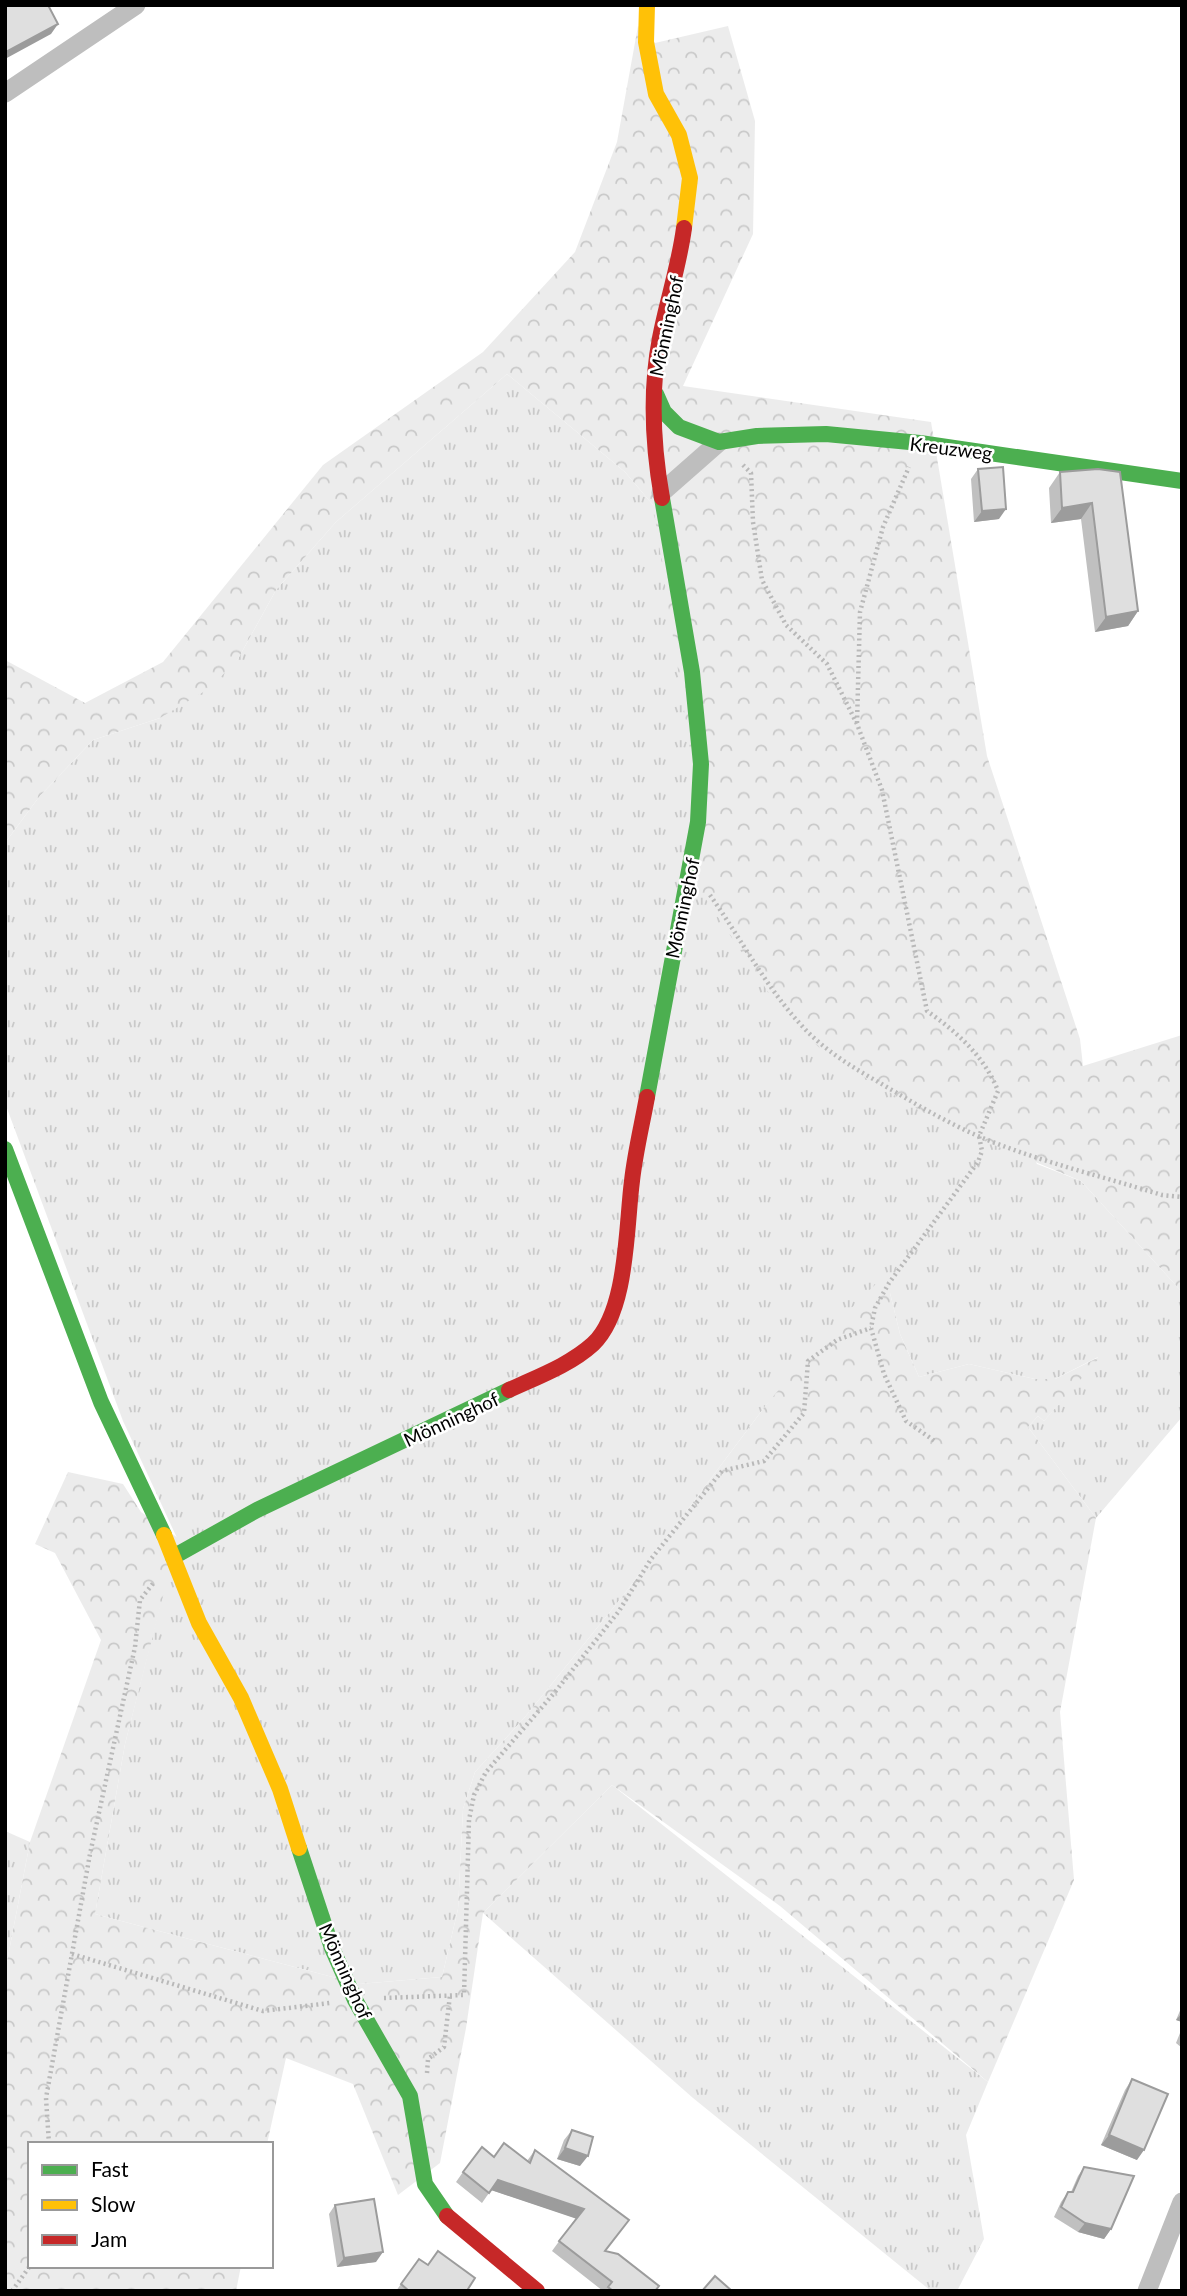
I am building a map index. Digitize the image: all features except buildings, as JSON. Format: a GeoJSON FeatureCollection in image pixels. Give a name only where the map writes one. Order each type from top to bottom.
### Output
{"type":"FeatureCollection","features":[{"type":"Feature","properties":{"kind":"street"},"geometry":{"type":"LineString","coordinates":[[5,93],[136,5]]}},
{"type":"Feature","properties":{"kind":"street","name":"Mönninghof"},"geometry":{"type":"LineString","coordinates":[[173,1557],[257,1510],[566,1363],[593,1344],[608,1326],[618,1294],[632,1177],[661,1007],[692,869],[701,764],[692,672],[661,493],[653,389],[660,337],[680,260],[690,178],[679,135],[656,94],[646,42],[647,5]]}},
{"type":"Feature","properties":{"kind":"street","name":"Kreuzweg"},"geometry":{"type":"LineString","coordinates":[[653,389],[664,412],[679,427],[719,442],[757,436],[826,434],[920,443],[1182,481]]}},
{"type":"Feature","properties":{"kind":"street"},"geometry":{"type":"LineString","coordinates":[[661,493],[719,442]]}},
{"type":"Feature","properties":{"kind":"street","name":"Mönninghof"},"geometry":{"type":"LineString","coordinates":[[5,1149],[101,1402],[151,1502],[199,1623],[241,1698],[280,1789],[332,1948],[355,2000],[410,2096],[422,2152],[425,2184],[442,2212],[537,2291]]}},
{"type":"Feature","properties":{"kind":"street"},"geometry":{"type":"LineString","coordinates":[[1147,2291],[1182,2202]]}},
{"type":"Feature","properties":{"kind":"path"},"geometry":{"type":"LineString","coordinates":[[719,442],[751,473],[753,522],[762,580],[786,625],[827,664],[857,724],[882,790],[927,1012],[956,1031],[992,1074],[998,1091],[979,1136],[982,1151],[978,1162],[889,1283],[875,1308],[872,1328],[884,1374],[906,1421],[936,1443]]}},
{"type":"Feature","properties":{"kind":"path"},"geometry":{"type":"LineString","coordinates":[[857,724],[860,612],[883,527],[920,443]]}},
{"type":"Feature","properties":{"kind":"path"},"geometry":{"type":"LineString","coordinates":[[692,869],[745,945],[777,998],[805,1029],[845,1062],[921,1108],[979,1136],[1055,1163],[1161,1195],[1182,1197]]}},
{"type":"Feature","properties":{"kind":"path"},"geometry":{"type":"LineString","coordinates":[[72,1954],[263,2011],[355,2000],[464,1995],[469,1820],[474,1795],[486,1772],[555,1692],[619,1611],[651,1559],[722,1471],[764,1461],[804,1413],[808,1361],[837,1340],[872,1328]]}},
{"type":"Feature","properties":{"kind":"path"},"geometry":{"type":"LineString","coordinates":[[49,2142],[46,2098],[72,1954],[135,1647],[140,1600],[173,1557]]}},
{"type":"Feature","properties":{"kind":"path"},"geometry":{"type":"LineString","coordinates":[[427,2085],[428,2059],[444,2047],[450,1995]]}},
{"type":"Feature","properties":{"kind":"path"},"geometry":{"type":"LineString","coordinates":[[12,2291],[29,2268]]}},
{"type":"Feature","properties":{"kind":"green space"},"geometry":{"type":"Polygon","coordinates":[[[638,26],[655,43],[728,26],[755,121],[753,234],[683,386],[931,422],[987,756],[1080,1039],[1083,1066],[1182,1035],[1182,1292],[1081,1181],[941,1123],[827,1055],[781,1011],[687,871],[696,789],[653,505],[625,472],[507,374],[336,522],[276,590],[238,659],[210,688],[160,718],[93,740],[39,797],[5,843],[5,660],[85,703],[163,662],[323,465],[483,352],[575,252],[617,142],[638,26]]]}},
{"type":"Feature","properties":{"kind":"green space"},"geometry":{"type":"Polygon","coordinates":[[[507,374],[625,472],[653,505],[1037,1164],[1081,1181],[1182,1292],[1182,1417],[1096,1518],[1028,1427],[1038,1416],[1044,1421],[1098,1357],[1055,1379],[1035,1379],[969,1364],[919,1377],[900,1334],[890,1293],[766,1405],[622,1597],[525,1717],[475,1772],[463,1809],[458,1909],[442,1977],[359,1984],[95,1914],[125,1744],[177,1538],[123,1421],[5,1103],[5,843],[39,797],[93,740],[160,718],[238,659],[276,590],[336,522],[507,374]]]}},
{"type":"Feature","properties":{"kind":"green space"},"geometry":{"type":"Polygon","coordinates":[[[880,1280],[890,1293],[900,1334],[919,1377],[969,1364],[1035,1379],[1055,1379],[1101,1356],[1044,1421],[1038,1416],[1028,1427],[1096,1518],[1060,1712],[1074,1880],[988,2082],[780,1906],[612,1785],[483,1913],[466,2028],[440,2163],[398,2195],[353,2084],[286,2058],[267,2142],[28,2142],[28,2268],[241,2268],[236,2291],[5,2291],[5,1972],[30,1842],[101,1640],[55,1553],[35,1544],[68,1472],[123,1484],[141,1512],[178,1538],[125,1744],[95,1914],[359,1984],[442,1977],[458,1909],[463,1809],[475,1772],[525,1717],[622,1597],[766,1405],[830,1329],[880,1280]]]}},
{"type":"Feature","properties":{"kind":"green space"},"geometry":{"type":"Polygon","coordinates":[[[612,1785],[988,2082],[966,2135],[984,2239],[957,2291],[931,2291],[693,2098],[483,1913],[612,1785]]]}},
{"type":"Feature","properties":{"kind":"green space"},"geometry":{"type":"Polygon","coordinates":[[[5,1831],[30,1842],[5,1972],[5,1831]]]}},
{"type":"Feature","properties":{"kind":"traffic: fast"},"geometry":{"type":"LineString","coordinates":[[656,394],[664,412],[679,427],[719,442],[757,436],[826,434],[920,443],[1182,481]]}},
{"type":"Feature","properties":{"kind":"traffic: fast"},"geometry":{"type":"LineString","coordinates":[[647,1097],[698,822],[701,764],[692,672],[662,498]]}},
{"type":"Feature","properties":{"kind":"traffic: fast"},"geometry":{"type":"LineString","coordinates":[[5,1149],[101,1402],[164,1535]]}},
{"type":"Feature","properties":{"kind":"traffic: fast"},"geometry":{"type":"LineString","coordinates":[[173,1557],[257,1510],[509,1390]]}},
{"type":"Feature","properties":{"kind":"traffic: fast"},"geometry":{"type":"LineString","coordinates":[[299,1848],[332,1948],[355,2000],[410,2096],[425,2184],[447,2216]]}},
{"type":"Feature","properties":{"kind":"traffic: slow"},"geometry":{"type":"LineString","coordinates":[[647,5],[646,42],[656,94],[679,135],[690,178],[684,228]]}},
{"type":"Feature","properties":{"kind":"traffic: slow"},"geometry":{"type":"LineString","coordinates":[[164,1535],[199,1623],[241,1698],[280,1789],[299,1848]]}},
{"type":"Feature","properties":{"kind":"traffic: jam"},"geometry":{"type":"LineString","coordinates":[[662,498],[656,459],[655,378],[660,338],[684,228]]}},
{"type":"Feature","properties":{"kind":"traffic: jam"},"geometry":{"type":"LineString","coordinates":[[509,1390],[553,1370],[593,1344],[613,1311],[623,1267],[633,1170],[647,1097]]}},
{"type":"Feature","properties":{"kind":"traffic: jam"},"geometry":{"type":"LineString","coordinates":[[447,2216],[537,2291]]}}]}
